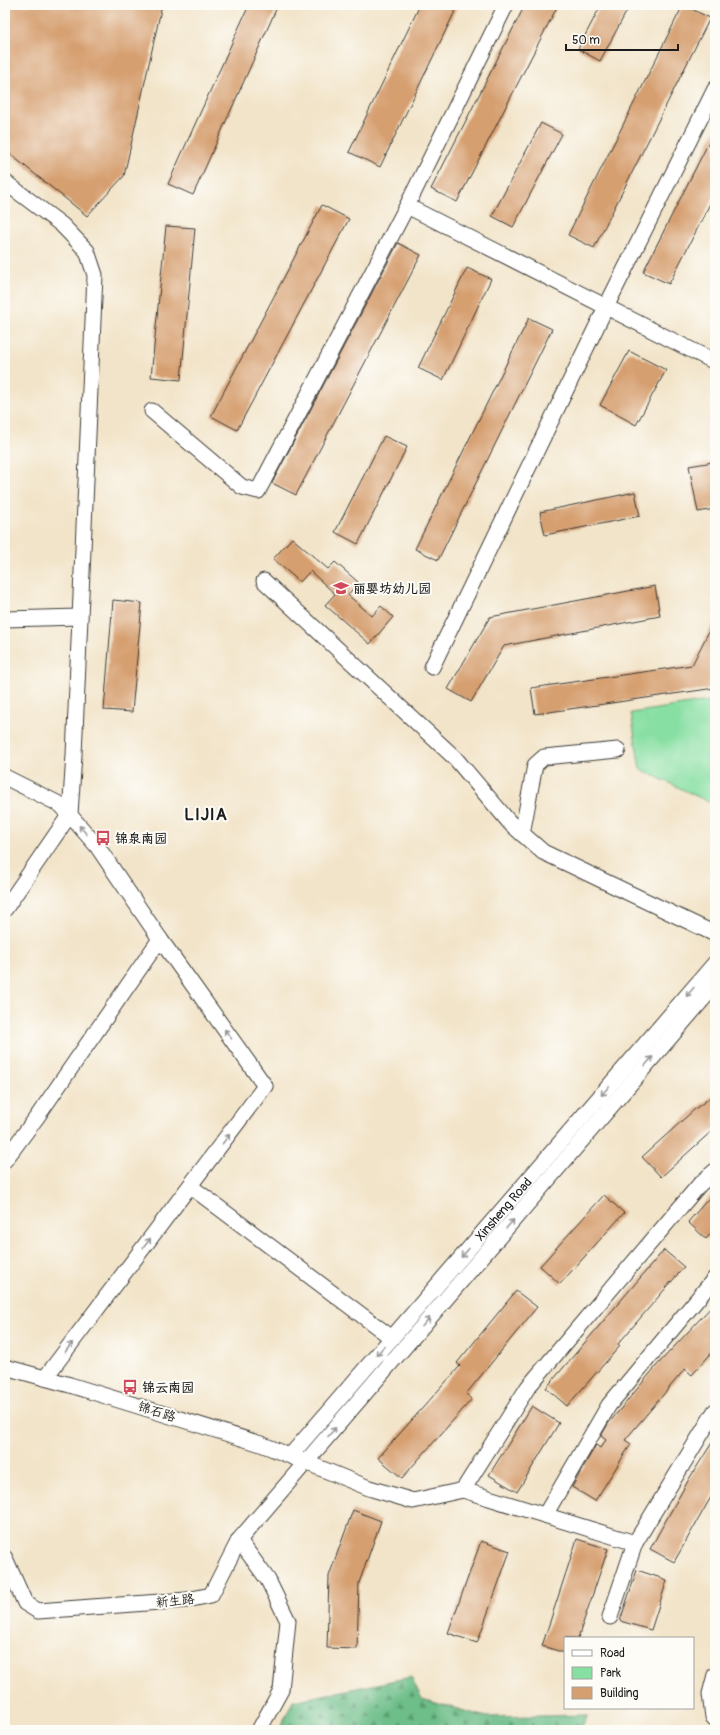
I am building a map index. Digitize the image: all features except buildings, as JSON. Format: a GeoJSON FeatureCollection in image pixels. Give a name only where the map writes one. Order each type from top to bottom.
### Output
{"type":"FeatureCollection","features":[{"type":"Feature","properties":{"kind":"street"},"geometry":{"type":"LineString","coordinates":[[152,411],[242,487],[258,490],[407,206],[506,5]]}},
{"type":"Feature","properties":{"kind":"street"},"geometry":{"type":"LineString","coordinates":[[432,667],[606,307],[715,90]]}},
{"type":"Feature","properties":{"kind":"street"},"geometry":{"type":"LineString","coordinates":[[5,182],[62,225],[87,251],[95,274],[74,756],[70,814],[5,910]]}},
{"type":"Feature","properties":{"kind":"street"},"geometry":{"type":"LineString","coordinates":[[407,206],[715,362]]}},
{"type":"Feature","properties":{"kind":"street"},"geometry":{"type":"LineString","coordinates":[[264,581],[455,758],[510,823],[543,852],[715,934]]}},
{"type":"Feature","properties":{"kind":"street"},"geometry":{"type":"LineString","coordinates":[[5,618],[80,617]]}},
{"type":"Feature","properties":{"kind":"street"},"geometry":{"type":"LineString","coordinates":[[522,834],[535,765],[544,757],[618,750]]}},
{"type":"Feature","properties":{"kind":"street"},"geometry":{"type":"LineString","coordinates":[[5,777],[48,797],[61,805],[97,846],[160,939],[265,1086],[45,1378]]}},
{"type":"Feature","properties":{"kind":"street"},"geometry":{"type":"LineString","coordinates":[[5,1160],[37,1117],[160,939]]}},
{"type":"Feature","properties":{"kind":"street","name":"Xinsheng Road"},"geometry":{"type":"LineString","coordinates":[[291,1455],[715,962]]}},
{"type":"Feature","properties":{"kind":"street","name":"Xinsheng Road"},"geometry":{"type":"LineString","coordinates":[[306,1461],[715,985]]}},
{"type":"Feature","properties":{"kind":"street"},"geometry":{"type":"LineString","coordinates":[[635,1543],[463,1490],[528,1387],[700,1184],[715,1171]]}},
{"type":"Feature","properties":{"kind":"street"},"geometry":{"type":"LineString","coordinates":[[190,1186],[392,1338]]}},
{"type":"Feature","properties":{"kind":"street"},"geometry":{"type":"LineString","coordinates":[[545,1515],[608,1405],[715,1278]]}},
{"type":"Feature","properties":{"kind":"street","name":"锦石路"},"geometry":{"type":"LineString","coordinates":[[5,1367],[261,1444],[306,1461],[369,1488],[413,1501],[463,1490]]}},
{"type":"Feature","properties":{"kind":"street"},"geometry":{"type":"LineString","coordinates":[[610,1617],[635,1543],[715,1411]]}},
{"type":"Feature","properties":{"kind":"street","name":"新生路"},"geometry":{"type":"LineString","coordinates":[[5,1558],[25,1603],[38,1611],[187,1600],[211,1595],[239,1540],[306,1461]]}},
{"type":"Feature","properties":{"kind":"street"},"geometry":{"type":"LineString","coordinates":[[239,1540],[268,1580],[288,1620],[281,1690],[259,1730]]}},
{"type":"Feature","properties":{"kind":"street"},"geometry":{"type":"LineString","coordinates":[[715,1675],[710,1694],[713,1717],[715,1719]]}},
{"type":"Feature","properties":{"kind":"green space"},"geometry":{"type":"Polygon","coordinates":[[[715,700],[715,805],[640,769],[631,713],[715,700]]]}},
{"type":"Feature","properties":{"kind":"green space"},"geometry":{"type":"Polygon","coordinates":[[[411,1677],[422,1699],[486,1717],[588,1715],[580,1730],[279,1730],[293,1701],[411,1677]]]}},
{"type":"Feature","properties":{"kind":"place","name":"丽婴坊幼儿园"},"geometry":{"type":"Point","coordinates":[341,588]}},
{"type":"Feature","properties":{"kind":"place","name":"锦泉南园"},"geometry":{"type":"Point","coordinates":[103,838]}},
{"type":"Feature","properties":{"kind":"place","name":"锦云南园"},"geometry":{"type":"Point","coordinates":[130,1387]}},
{"type":"Feature","properties":{"kind":"district","name":"LIJIA"},"geometry":{"type":"Point","coordinates":[206,814]}}]}
